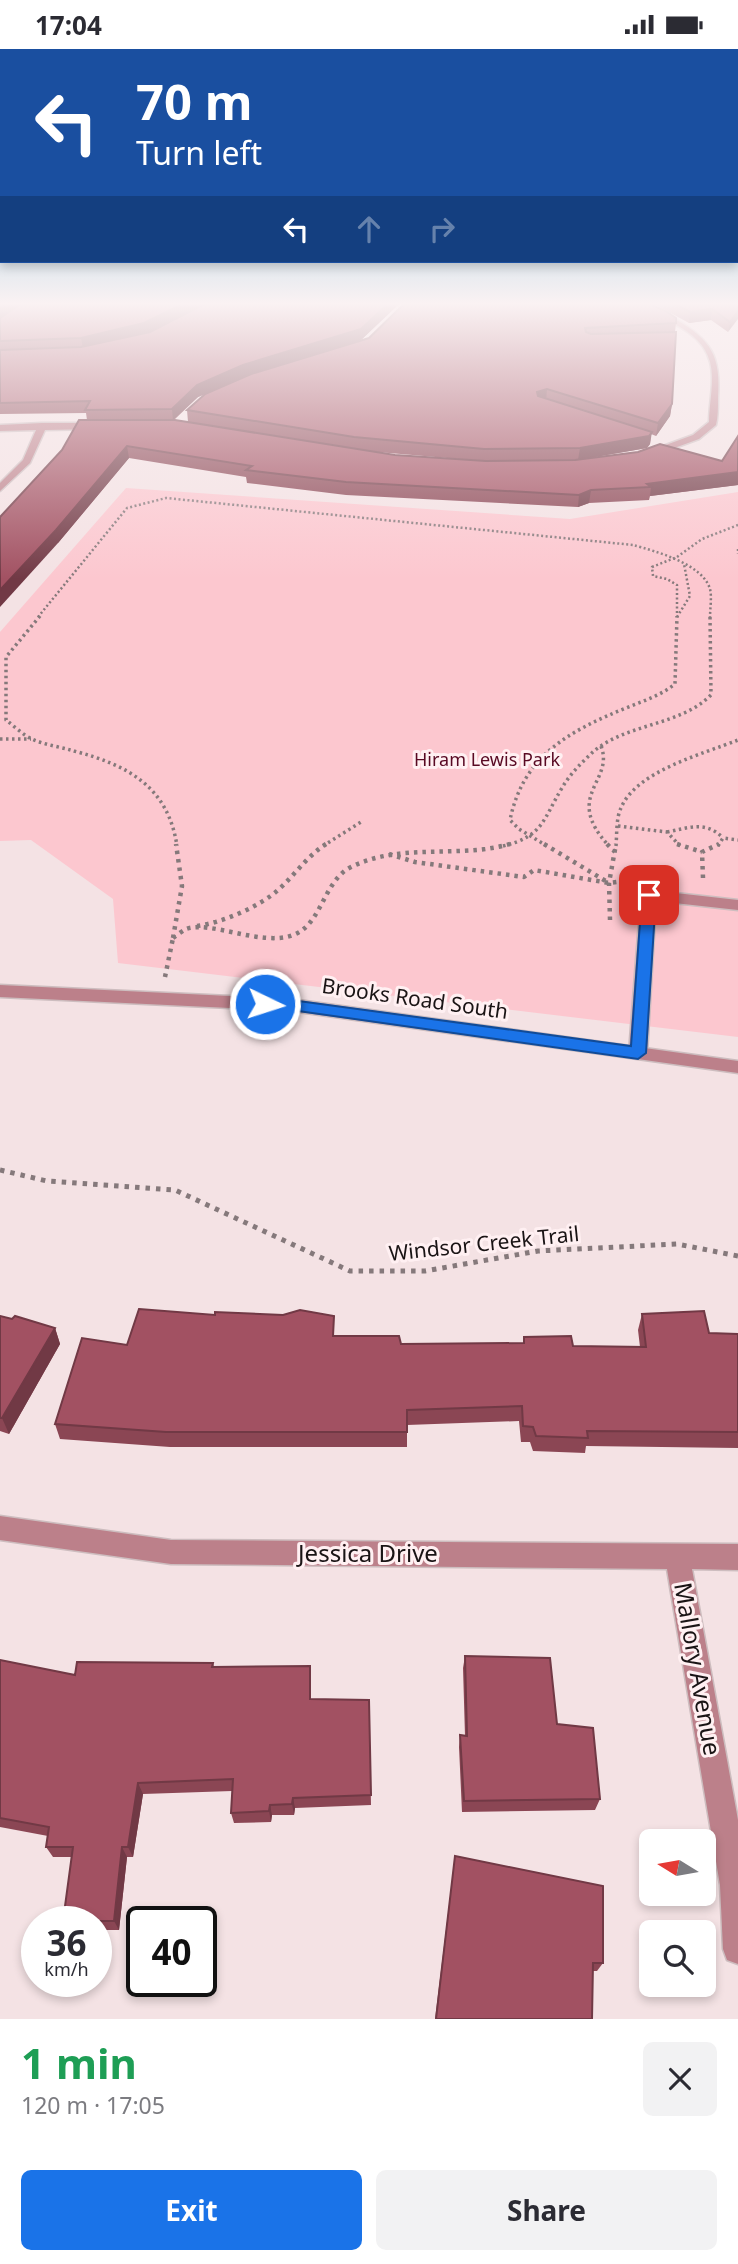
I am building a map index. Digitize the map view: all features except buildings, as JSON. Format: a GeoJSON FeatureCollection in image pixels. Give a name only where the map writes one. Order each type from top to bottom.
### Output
{"type":"FeatureCollection","features":[{"type":"Feature","properties":{"kind":"street"},"geometry":{"type":"LineString","coordinates":[[636,459],[696,437],[713,423],[713,395]]}},
{"type":"Feature","properties":{"kind":"street"},"geometry":{"type":"LineString","coordinates":[[0,488],[27,461],[42,426]]}},
{"type":"Feature","properties":{"kind":"street"},"geometry":{"type":"LineString","coordinates":[[0,428],[109,426]]}},
{"type":"Feature","properties":{"kind":"street"},"geometry":{"type":"LineString","coordinates":[[659,442],[672,446]]}},
{"type":"Feature","properties":{"kind":"street"},"geometry":{"type":"LineString","coordinates":[[638,1053],[649,895],[738,905]]}},
{"type":"Feature","properties":{"kind":"street","name":"Brooks Road South"},"geometry":{"type":"LineString","coordinates":[[0,991],[291,1005],[738,1067]]}},
{"type":"Feature","properties":{"kind":"street","name":"Jessica Drive"},"geometry":{"type":"LineString","coordinates":[[0,1528],[171,1552],[738,1557]]}},
{"type":"Feature","properties":{"kind":"street","name":"Mallory Avenue"},"geometry":{"type":"LineString","coordinates":[[677,1556],[736,1885],[738,1949]]}},
{"type":"Feature","properties":{"kind":"path"},"geometry":{"type":"LineString","coordinates":[[0,661],[127,508],[152,499],[584,538],[646,548],[674,558],[702,574],[709,588],[711,695],[702,704],[601,746],[565,782],[543,827],[531,837],[497,848],[384,853],[364,859],[344,870],[328,886],[319,906],[294,936],[274,937],[190,927]]}},
{"type":"Feature","properties":{"kind":"path"},"geometry":{"type":"LineString","coordinates":[[609,883],[531,837],[510,820],[511,806],[522,780],[543,753],[571,734],[675,684],[677,585],[667,579],[653,576],[650,571],[702,539],[738,525]]}},
{"type":"Feature","properties":{"kind":"path"},"geometry":{"type":"LineString","coordinates":[[738,549],[738,554]]}},
{"type":"Feature","properties":{"kind":"path"},"geometry":{"type":"LineString","coordinates":[[677,614],[690,596],[684,564]]}},
{"type":"Feature","properties":{"kind":"path"},"geometry":{"type":"LineString","coordinates":[[6,657],[9,672],[4,698],[6,720],[32,739]]}},
{"type":"Feature","properties":{"kind":"path"},"geometry":{"type":"LineString","coordinates":[[0,739],[32,739],[105,759],[136,774],[159,798],[174,827],[181,886],[161,999]]}},
{"type":"Feature","properties":{"kind":"path"},"geometry":{"type":"LineString","coordinates":[[610,920],[609,883],[620,809],[633,789],[660,772],[738,740]]}},
{"type":"Feature","properties":{"kind":"path"},"geometry":{"type":"LineString","coordinates":[[601,746],[606,758],[604,768],[594,782],[589,818],[599,837],[615,852]]}},
{"type":"Feature","properties":{"kind":"path"},"geometry":{"type":"LineString","coordinates":[[173,938],[190,927],[219,923],[276,892],[310,854],[361,822]]}},
{"type":"Feature","properties":{"kind":"path"},"geometry":{"type":"LineString","coordinates":[[618,826],[667,832],[694,825],[712,829],[723,838],[738,839]]}},
{"type":"Feature","properties":{"kind":"path"},"geometry":{"type":"LineString","coordinates":[[667,832],[676,844],[702,852],[718,846],[723,838]]}},
{"type":"Feature","properties":{"kind":"path"},"geometry":{"type":"LineString","coordinates":[[702,852],[703,887]]}},
{"type":"Feature","properties":{"kind":"path"},"geometry":{"type":"LineString","coordinates":[[384,853],[415,862],[515,876],[524,877],[534,870],[609,883]]}},
{"type":"Feature","properties":{"kind":"path","name":"Windsor Creek Trail"},"geometry":{"type":"LineString","coordinates":[[0,1170],[47,1181],[175,1190],[350,1271],[425,1271],[538,1251],[677,1244],[738,1256]]}},
{"type":"Feature","properties":{"kind":"green space","name":"Hiram Lewis Park"},"geometry":{"type":"Polygon","coordinates":[[[126,488],[570,519],[738,492],[738,1037],[118,963],[113,899],[31,840],[0,841],[0,632],[126,488]]]}},
{"type":"Feature","properties":{"kind":"route"},"geometry":{"type":"LineString","coordinates":[[265,1004],[291,1005],[638,1053],[649,895]]}}]}
